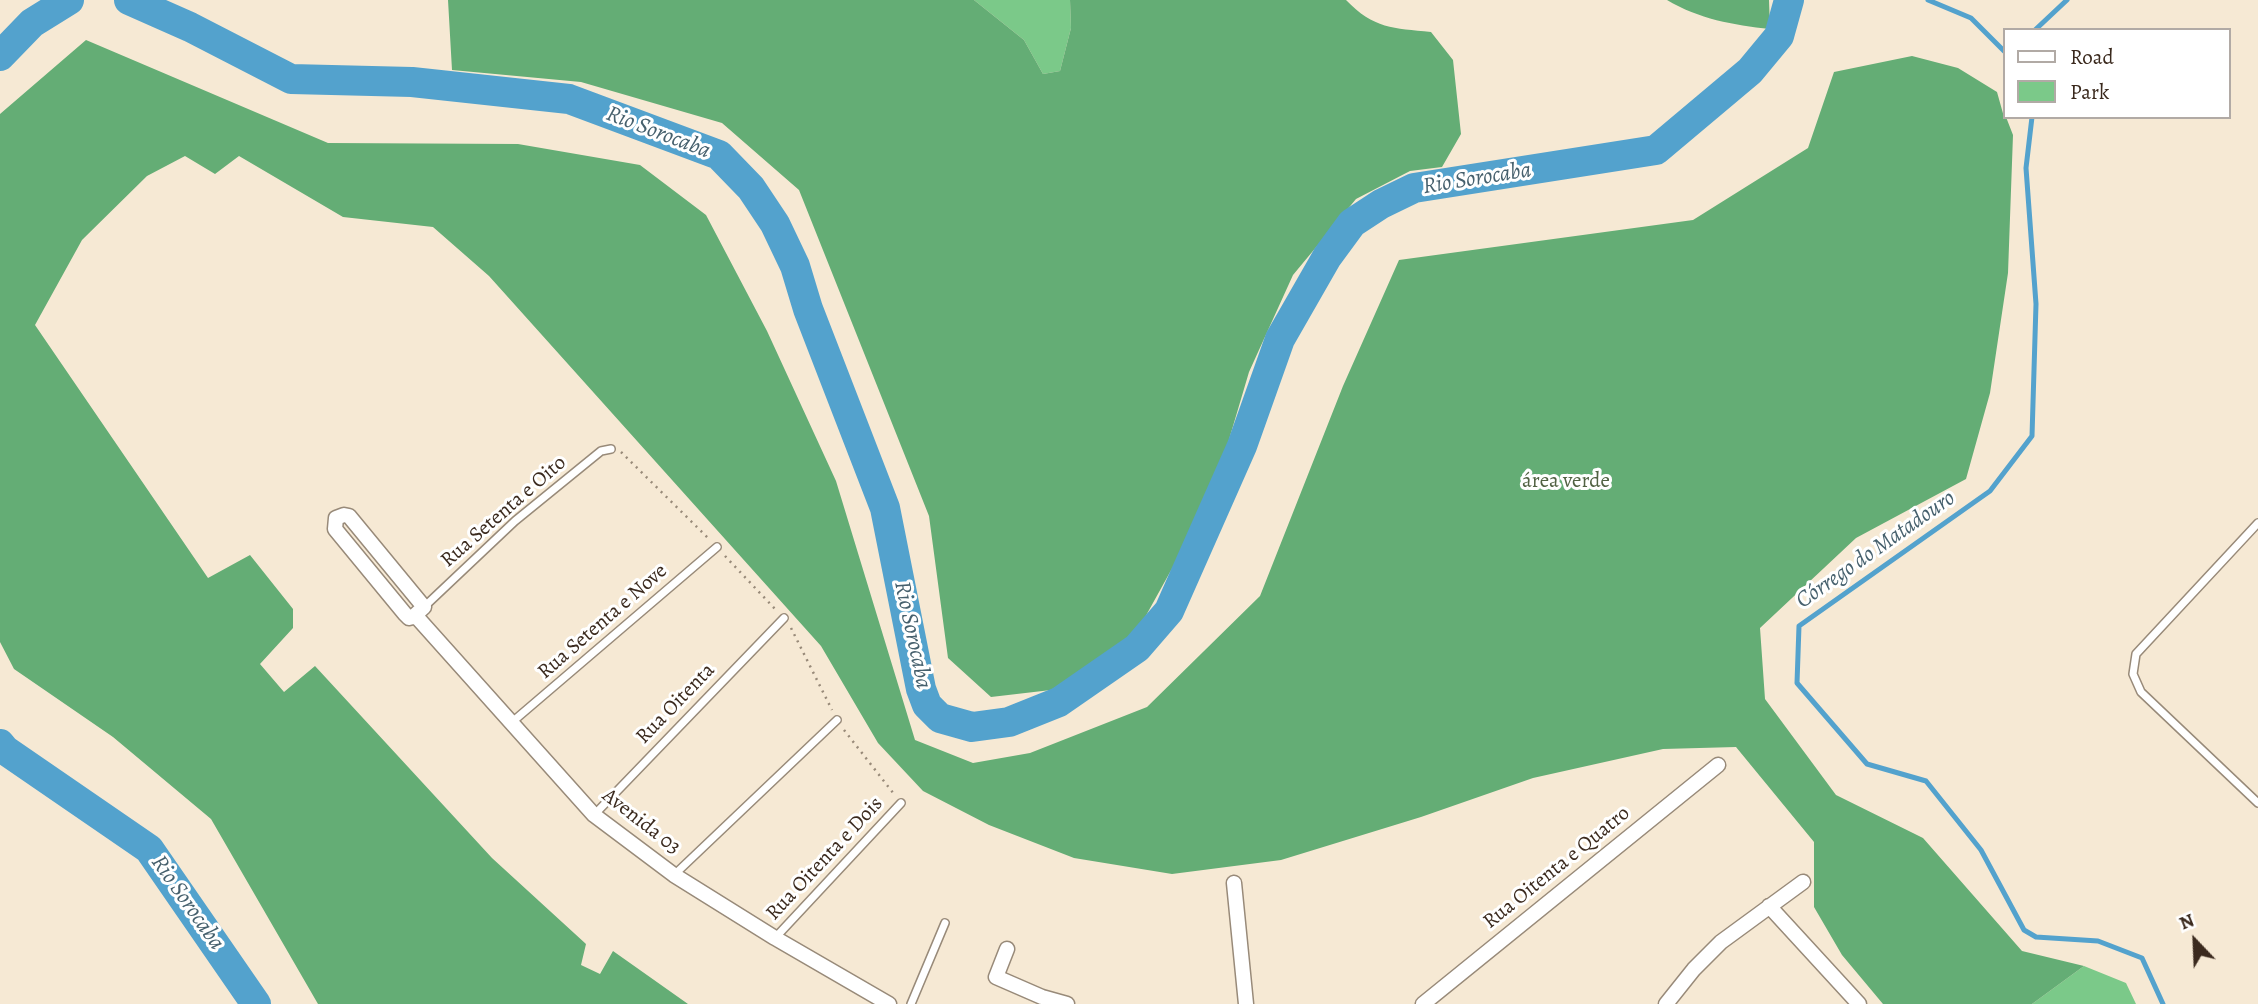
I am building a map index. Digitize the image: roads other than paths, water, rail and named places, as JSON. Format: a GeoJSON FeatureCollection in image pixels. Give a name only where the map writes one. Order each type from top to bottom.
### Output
{"type":"FeatureCollection","features":[{"type":"Feature","properties":{"kind":"street"},"geometry":{"type":"LineString","coordinates":[[349,516],[420,611],[409,618],[405,614],[348,548],[335,529],[336,518],[349,516]]}},
{"type":"Feature","properties":{"kind":"street","name":"Avenida 03"},"geometry":{"type":"LineString","coordinates":[[420,611],[511,723],[594,815],[674,875],[889,1004]]}},
{"type":"Feature","properties":{"kind":"street","name":"Rua Oitenta e Quatro"},"geometry":{"type":"LineString","coordinates":[[1423,1004],[1718,765]]}},
{"type":"Feature","properties":{"kind":"street"},"geometry":{"type":"LineString","coordinates":[[1666,1004],[1694,969],[1721,942],[1804,882]]}},
{"type":"Feature","properties":{"kind":"street"},"geometry":{"type":"LineString","coordinates":[[1234,883],[1246,1004]]}},
{"type":"Feature","properties":{"kind":"street"},"geometry":{"type":"LineString","coordinates":[[1769,906],[1859,1004]]}},
{"type":"Feature","properties":{"kind":"street"},"geometry":{"type":"LineString","coordinates":[[1007,948],[996,977],[1042,997],[1067,1004]]}},
{"type":"Feature","properties":{"kind":"lane","name":"Rua Setenta e Oito"},"geometry":{"type":"LineString","coordinates":[[420,611],[515,521],[601,452],[611,449]]}},
{"type":"Feature","properties":{"kind":"lane"},"geometry":{"type":"LineString","coordinates":[[2256,529],[2136,654],[2133,674],[2141,692],[2258,803]]}},
{"type":"Feature","properties":{"kind":"lane","name":"Rua Setenta e Nove"},"geometry":{"type":"LineString","coordinates":[[511,723],[717,547]]}},
{"type":"Feature","properties":{"kind":"lane","name":"Rua Oitenta"},"geometry":{"type":"LineString","coordinates":[[594,815],[783,618]]}},
{"type":"Feature","properties":{"kind":"lane"},"geometry":{"type":"LineString","coordinates":[[674,875],[837,720]]}},
{"type":"Feature","properties":{"kind":"lane","name":"Rua Oitenta e Dois"},"geometry":{"type":"LineString","coordinates":[[775,938],[901,803]]}},
{"type":"Feature","properties":{"kind":"lane"},"geometry":{"type":"LineString","coordinates":[[911,1004],[945,923]]}},
{"type":"Feature","properties":{"kind":"waterway","name":"Rio Sorocaba"},"geometry":{"type":"LineString","coordinates":[[0,56],[32,23],[69,0]]}},
{"type":"Feature","properties":{"kind":"waterway","name":"Rio Sorocaba"},"geometry":{"type":"LineString","coordinates":[[129,0],[190,27],[291,79],[412,82],[569,99],[719,155],[751,188],[775,224],[795,266],[808,309],[885,508],[921,689],[927,705],[940,718],[972,727],[1009,722],[1059,702],[1137,648],[1169,611],[1242,446],[1280,339],[1327,257],[1352,223],[1381,204],[1414,188],[1656,150],[1750,71],[1779,36],[1789,0]]}},
{"type":"Feature","properties":{"kind":"waterway","name":"Córrego do Matadouro"},"geometry":{"type":"LineString","coordinates":[[1928,0],[1971,18],[2002,49]]}},
{"type":"Feature","properties":{"kind":"waterway"},"geometry":{"type":"LineString","coordinates":[[2037,28],[2067,0]]}},
{"type":"Feature","properties":{"kind":"waterway","name":"Córrego do Matadouro"},"geometry":{"type":"LineString","coordinates":[[2032,119],[2026,168],[2036,304],[2032,436],[1990,491],[1799,626],[1797,683],[1867,764],[1926,781],[1981,850],[2024,930],[2036,937],[2098,941],[2142,958],[2163,1004]]}},
{"type":"Feature","properties":{"kind":"waterway","name":"Rio Sorocaba"},"geometry":{"type":"LineString","coordinates":[[0,744],[149,849],[256,1004]]}},
{"type":"Feature","properties":{"kind":"park label","name":"área verde"},"geometry":{"type":"Point","coordinates":[1566,482]}}]}
